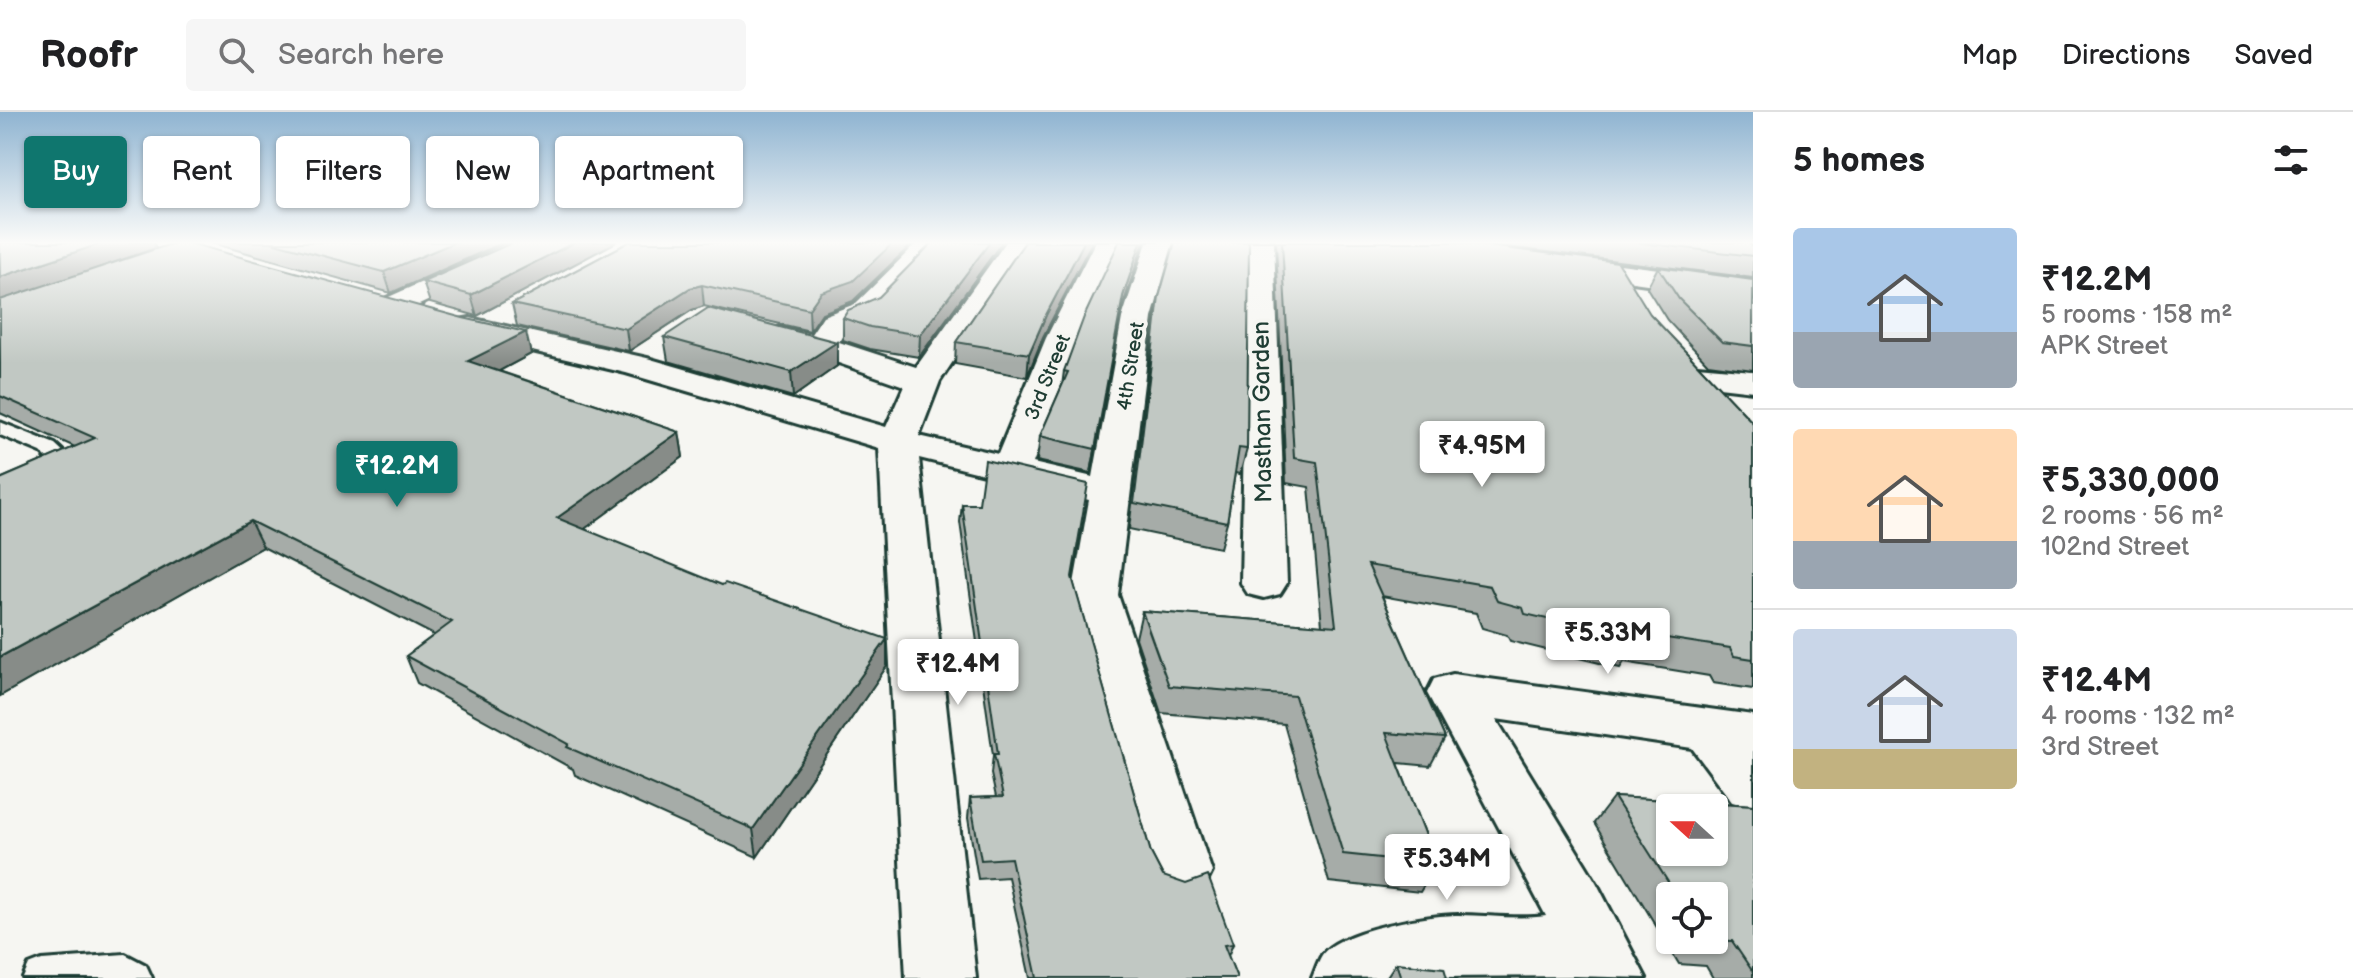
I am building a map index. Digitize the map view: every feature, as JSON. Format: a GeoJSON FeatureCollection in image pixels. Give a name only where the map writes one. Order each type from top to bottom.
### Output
{"type":"FeatureCollection","features":[{"type":"Feature","properties":{"kind":"street"},"geometry":{"type":"LineString","coordinates":[[429,282],[379,302],[481,330],[635,365],[898,442],[1110,493]]}},
{"type":"Feature","properties":{"kind":"street"},"geometry":{"type":"LineString","coordinates":[[820,346],[834,323],[866,310],[893,282]]}},
{"type":"Feature","properties":{"kind":"street"},"geometry":{"type":"LineString","coordinates":[[941,978],[898,442],[923,381],[991,282]]}},
{"type":"Feature","properties":{"kind":"street","name":"3rd Street"},"geometry":{"type":"LineString","coordinates":[[1011,470],[1062,338],[1089,282]]}},
{"type":"Feature","properties":{"kind":"street","name":"4th Street"},"geometry":{"type":"LineString","coordinates":[[1148,282],[1137,318],[1095,595],[1180,872]]}},
{"type":"Feature","properties":{"kind":"street","name":"Masthan Garden"},"geometry":{"type":"LineString","coordinates":[[1261,282],[1264,583]]}},
{"type":"Feature","properties":{"kind":"street"},"geometry":{"type":"LineString","coordinates":[[1615,282],[1628,286],[1753,290]]}},
{"type":"Feature","properties":{"kind":"street"},"geometry":{"type":"LineString","coordinates":[[481,330],[521,308]]}},
{"type":"Feature","properties":{"kind":"street"},"geometry":{"type":"LineString","coordinates":[[748,329],[820,346],[923,381]]}},
{"type":"Feature","properties":{"kind":"street"},"geometry":{"type":"LineString","coordinates":[[635,365],[670,342]]}},
{"type":"Feature","properties":{"kind":"street"},"geometry":{"type":"LineString","coordinates":[[1725,407],[1688,366],[1753,381]]}},
{"type":"Feature","properties":{"kind":"street"},"geometry":{"type":"LineString","coordinates":[[1602,960],[1453,693],[1731,733],[1753,785]]}},
{"type":"Feature","properties":{"kind":"street"},"geometry":{"type":"LineString","coordinates":[[1347,978],[1363,963],[1454,947],[1602,960]]}},
{"type":"Feature","properties":{"kind":"lane"},"geometry":{"type":"LineString","coordinates":[[0,428],[48,448],[61,460],[49,473],[0,495]]}},
{"type":"Feature","properties":{"kind":"lane"},"geometry":{"type":"LineString","coordinates":[[42,978],[125,972],[133,978]]}},
{"type":"Feature","properties":{"kind":"building"},"geometry":{"type":"Polygon","coordinates":[[[54,282],[333,282],[526,332],[468,361],[679,432],[557,518],[722,585],[725,583],[887,639],[753,829],[567,747],[569,744],[406,656],[452,622],[250,521],[0,657],[0,479],[95,438],[0,396],[0,300],[54,282]]]}},
{"type":"Feature","properties":{"kind":"building"},"geometry":{"type":"Polygon","coordinates":[[[425,282],[496,282],[471,295],[425,282]]]}},
{"type":"Feature","properties":{"kind":"building"},"geometry":{"type":"Polygon","coordinates":[[[553,282],[849,282],[821,292],[809,309],[702,285],[690,288],[626,329],[512,304],[553,282]]]}},
{"type":"Feature","properties":{"kind":"building"},"geometry":{"type":"Polygon","coordinates":[[[893,282],[960,282],[920,335],[870,327],[843,318],[848,310],[879,297],[893,282]]]}},
{"type":"Feature","properties":{"kind":"building"},"geometry":{"type":"Polygon","coordinates":[[[997,282],[1063,282],[1029,354],[956,342],[997,282]]]}},
{"type":"Feature","properties":{"kind":"building"},"geometry":{"type":"Polygon","coordinates":[[[1100,282],[1128,282],[1095,449],[1040,436],[1068,372],[1064,371],[1100,282]]]}},
{"type":"Feature","properties":{"kind":"building"},"geometry":{"type":"Polygon","coordinates":[[[1163,282],[1249,282],[1247,449],[1239,448],[1227,522],[1134,503],[1163,282]]]}},
{"type":"Feature","properties":{"kind":"building"},"geometry":{"type":"Polygon","coordinates":[[[1284,282],[1631,282],[1650,314],[1753,423],[1753,659],[1734,656],[1730,648],[1635,633],[1639,640],[1525,614],[1523,608],[1497,601],[1490,586],[1368,565],[1445,738],[1386,733],[1437,864],[1343,854],[1295,696],[1169,686],[1142,611],[1336,626],[1317,462],[1294,458],[1284,282]]]}},
{"type":"Feature","properties":{"kind":"building"},"geometry":{"type":"Polygon","coordinates":[[[1668,282],[1753,282],[1753,346],[1722,342],[1679,299],[1668,282]]]}},
{"type":"Feature","properties":{"kind":"building"},"geometry":{"type":"Polygon","coordinates":[[[708,308],[837,342],[791,372],[664,337],[708,308]]]}},
{"type":"Feature","properties":{"kind":"building"},"geometry":{"type":"Polygon","coordinates":[[[985,460],[1088,484],[1072,577],[1151,853],[1163,876],[1186,884],[1208,876],[1233,944],[1224,945],[1237,978],[1037,978],[1011,858],[981,860],[970,798],[1003,797],[994,754],[998,754],[962,504],[979,504],[985,460]]]}},
{"type":"Feature","properties":{"kind":"building"},"geometry":{"type":"Polygon","coordinates":[[[1614,797],[1656,799],[1656,863],[1614,797]]]}},
{"type":"Feature","properties":{"kind":"building"},"geometry":{"type":"Polygon","coordinates":[[[1728,804],[1753,805],[1753,972],[1732,941],[1728,941],[1728,882],[1668,882],[1658,866],[1728,866],[1728,804]]]}},
{"type":"Feature","properties":{"kind":"building"},"geometry":{"type":"Polygon","coordinates":[[[1396,963],[1444,968],[1447,978],[1401,978],[1396,963]]]}}]}
